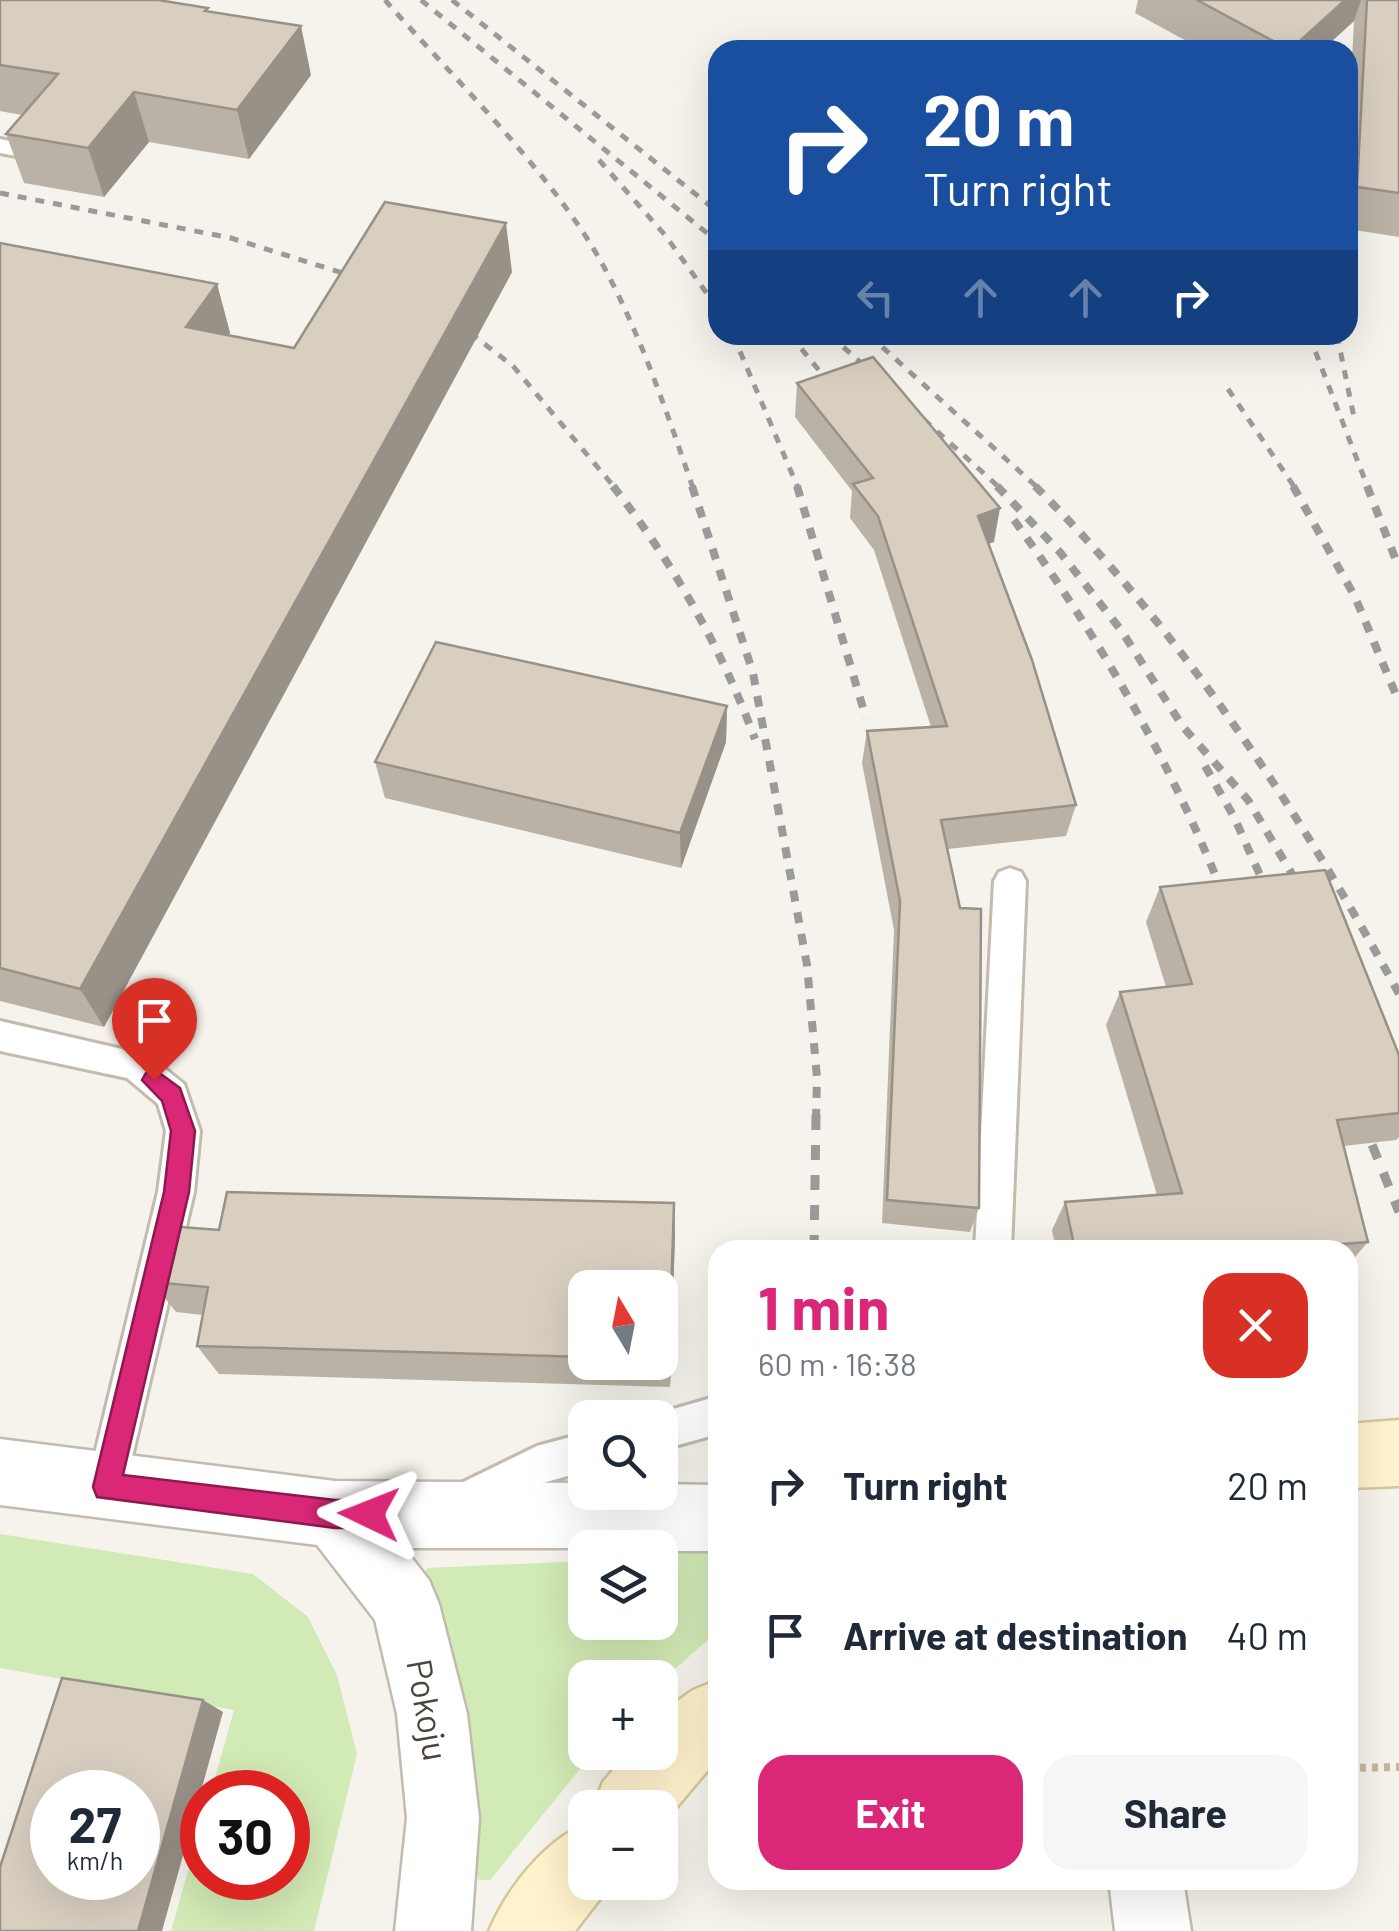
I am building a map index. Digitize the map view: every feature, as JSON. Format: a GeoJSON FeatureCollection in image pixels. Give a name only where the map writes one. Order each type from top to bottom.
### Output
{"type":"FeatureCollection","features":[{"type":"Feature","properties":{"kind":"street"},"geometry":{"type":"LineString","coordinates":[[1358,1455],[1399,1453]]}},
{"type":"Feature","properties":{"kind":"street"},"geometry":{"type":"LineString","coordinates":[[0,1472],[335,1514],[708,1518]]}},
{"type":"Feature","properties":{"kind":"street","name":"Pokoju"},"geometry":{"type":"LineString","coordinates":[[335,1514],[405,1604],[428,1696],[443,1818],[433,1931]]}},
{"type":"Feature","properties":{"kind":"street"},"geometry":{"type":"LineString","coordinates":[[644,1790],[687,1736],[708,1721]]}},
{"type":"Feature","properties":{"kind":"street"},"geometry":{"type":"LineString","coordinates":[[528,1931],[568,1882]]}},
{"type":"Feature","properties":{"kind":"street"},"geometry":{"type":"LineString","coordinates":[[1147,1890],[1152,1931]]}},
{"type":"Feature","properties":{"kind":"lane"},"geometry":{"type":"LineString","coordinates":[[0,146],[27,151]]}},
{"type":"Feature","properties":{"kind":"lane"},"geometry":{"type":"LineString","coordinates":[[993,1240],[1010,881]]}},
{"type":"Feature","properties":{"kind":"lane"},"geometry":{"type":"LineString","coordinates":[[0,1036],[136,1065],[172,1095],[183,1131],[176,1192],[106,1487]]}},
{"type":"Feature","properties":{"kind":"lane"},"geometry":{"type":"LineString","coordinates":[[678,1426],[708,1418]]}},
{"type":"Feature","properties":{"kind":"lane"},"geometry":{"type":"LineString","coordinates":[[438,1515],[537,1465],[568,1457]]}},
{"type":"Feature","properties":{"kind":"path"},"geometry":{"type":"LineString","coordinates":[[1358,1768],[1399,1766]]}},
{"type":"Feature","properties":{"kind":"green space"},"geometry":{"type":"Polygon","coordinates":[[[0,1534],[253,1574],[308,1617],[337,1675],[357,1754],[314,1931],[171,1931],[180,1899],[310,1900],[310,1770],[217,1770],[234,1710],[0,1668],[0,1534]]]}},
{"type":"Feature","properties":{"kind":"green space"},"geometry":{"type":"Polygon","coordinates":[[[708,1550],[708,1640],[678,1666],[678,1660],[568,1660],[568,1770],[579,1770],[490,1880],[479,1880],[473,1859],[462,1696],[449,1639],[425,1575],[427,1568],[568,1562],[568,1640],[678,1640],[678,1553],[708,1550]]]}},
{"type":"Feature","properties":{"kind":"building"},"geometry":{"type":"Polygon","coordinates":[[[0,0],[158,0],[301,26],[237,110],[134,92],[88,148],[6,134],[58,74],[0,65],[0,0]]]}},
{"type":"Feature","properties":{"kind":"building"},"geometry":{"type":"Polygon","coordinates":[[[1197,0],[1345,0],[1301,40],[1271,40],[1197,0]]]}},
{"type":"Feature","properties":{"kind":"building"},"geometry":{"type":"Polygon","coordinates":[[[1367,0],[1399,0],[1399,193],[1358,187],[1367,0]]]}},
{"type":"Feature","properties":{"kind":"building"},"geometry":{"type":"Polygon","coordinates":[[[385,202],[506,223],[80,989],[0,968],[0,243],[217,284],[186,327],[294,348],[385,202]]]}},
{"type":"Feature","properties":{"kind":"building"},"geometry":{"type":"Polygon","coordinates":[[[873,357],[1000,508],[978,516],[1032,660],[1076,805],[941,820],[960,908],[981,909],[979,1208],[887,1200],[900,901],[867,731],[947,726],[878,516],[853,484],[873,478],[797,383],[873,357]]]}},
{"type":"Feature","properties":{"kind":"building"},"geometry":{"type":"Polygon","coordinates":[[[436,642],[727,706],[680,833],[375,762],[436,642]]]}},
{"type":"Feature","properties":{"kind":"building"},"geometry":{"type":"Polygon","coordinates":[[[1325,870],[1399,1055],[1399,1113],[1337,1120],[1368,1242],[1073,1240],[1065,1202],[1182,1193],[1120,992],[1192,984],[1160,887],[1325,870]]]}},
{"type":"Feature","properties":{"kind":"building"},"geometry":{"type":"Polygon","coordinates":[[[227,1192],[674,1203],[672,1270],[568,1270],[568,1357],[197,1346],[208,1287],[152,1282],[169,1226],[219,1230],[227,1192]]]}},
{"type":"Feature","properties":{"kind":"building"},"geometry":{"type":"Polygon","coordinates":[[[62,1678],[203,1700],[183,1770],[180,1770],[160,1853],[160,1770],[32,1770],[62,1678]]]}},
{"type":"Feature","properties":{"kind":"building"},"geometry":{"type":"Polygon","coordinates":[[[30,1776],[30,1900],[147,1900],[138,1931],[0,1931],[0,1867],[30,1776]]]}},
{"type":"Feature","properties":{"kind":"railway"},"geometry":{"type":"LineString","coordinates":[[385,0],[502,129],[583,232],[630,321],[693,488]]}},
{"type":"Feature","properties":{"kind":"railway"},"geometry":{"type":"LineString","coordinates":[[421,0],[708,234]]}},
{"type":"Feature","properties":{"kind":"railway"},"geometry":{"type":"LineString","coordinates":[[452,0],[708,204]]}},
{"type":"Feature","properties":{"kind":"railway"},"geometry":{"type":"LineString","coordinates":[[599,160],[665,235],[708,295]]}},
{"type":"Feature","properties":{"kind":"railway"},"geometry":{"type":"LineString","coordinates":[[0,193],[231,238],[365,280]]}},
{"type":"Feature","properties":{"kind":"railway"},"geometry":{"type":"LineString","coordinates":[[456,322],[513,366],[615,488]]}},
{"type":"Feature","properties":{"kind":"railway"},"geometry":{"type":"LineString","coordinates":[[737,345],[798,488]]}},
{"type":"Feature","properties":{"kind":"railway"},"geometry":{"type":"LineString","coordinates":[[798,345],[841,397]]}},
{"type":"Feature","properties":{"kind":"railway"},"geometry":{"type":"LineString","coordinates":[[841,345],[1000,488]]}},
{"type":"Feature","properties":{"kind":"railway"},"geometry":{"type":"LineString","coordinates":[[880,345],[1038,488]]}},
{"type":"Feature","properties":{"kind":"railway"},"geometry":{"type":"LineString","coordinates":[[1313,345],[1368,488]]}},
{"type":"Feature","properties":{"kind":"railway"},"geometry":{"type":"LineString","coordinates":[[1339,345],[1355,422]]}},
{"type":"Feature","properties":{"kind":"railway"},"geometry":{"type":"LineString","coordinates":[[1228,389],[1295,488]]}},
{"type":"Feature","properties":{"kind":"railway"},"geometry":{"type":"LineString","coordinates":[[613,486],[694,607],[727,671],[755,739]]}},
{"type":"Feature","properties":{"kind":"railway"},"geometry":{"type":"LineString","coordinates":[[692,486],[753,673],[807,965],[817,1078],[816,1118]]}},
{"type":"Feature","properties":{"kind":"railway"},"geometry":{"type":"LineString","coordinates":[[797,486],[866,718]]}},
{"type":"Feature","properties":{"kind":"railway"},"geometry":{"type":"LineString","coordinates":[[997,486],[1059,551],[1121,630],[1183,727],[1248,800],[1305,896]]}},
{"type":"Feature","properties":{"kind":"railway"},"geometry":{"type":"LineString","coordinates":[[1035,486],[1140,602],[1235,727],[1321,859],[1399,994]]}},
{"type":"Feature","properties":{"kind":"railway"},"geometry":{"type":"LineString","coordinates":[[1293,486],[1355,597],[1399,702]]}},
{"type":"Feature","properties":{"kind":"railway"},"geometry":{"type":"LineString","coordinates":[[1367,486],[1399,568]]}},
{"type":"Feature","properties":{"kind":"railway"},"geometry":{"type":"LineString","coordinates":[[1014,520],[1077,612],[1134,707],[1184,805],[1228,907]]}},
{"type":"Feature","properties":{"kind":"railway"},"geometry":{"type":"LineString","coordinates":[[1205,766],[1234,817],[1273,904]]}},
{"type":"Feature","properties":{"kind":"railway"},"geometry":{"type":"LineString","coordinates":[[814,1240],[816,1115]]}},
{"type":"Feature","properties":{"kind":"railway"},"geometry":{"type":"LineString","coordinates":[[1361,1117],[1399,1212]]}},
{"type":"Feature","properties":{"kind":"route"},"geometry":{"type":"LineString","coordinates":[[154,1080],[172,1095],[183,1131],[176,1192],[106,1487],[335,1514],[369,1514]]}}]}
